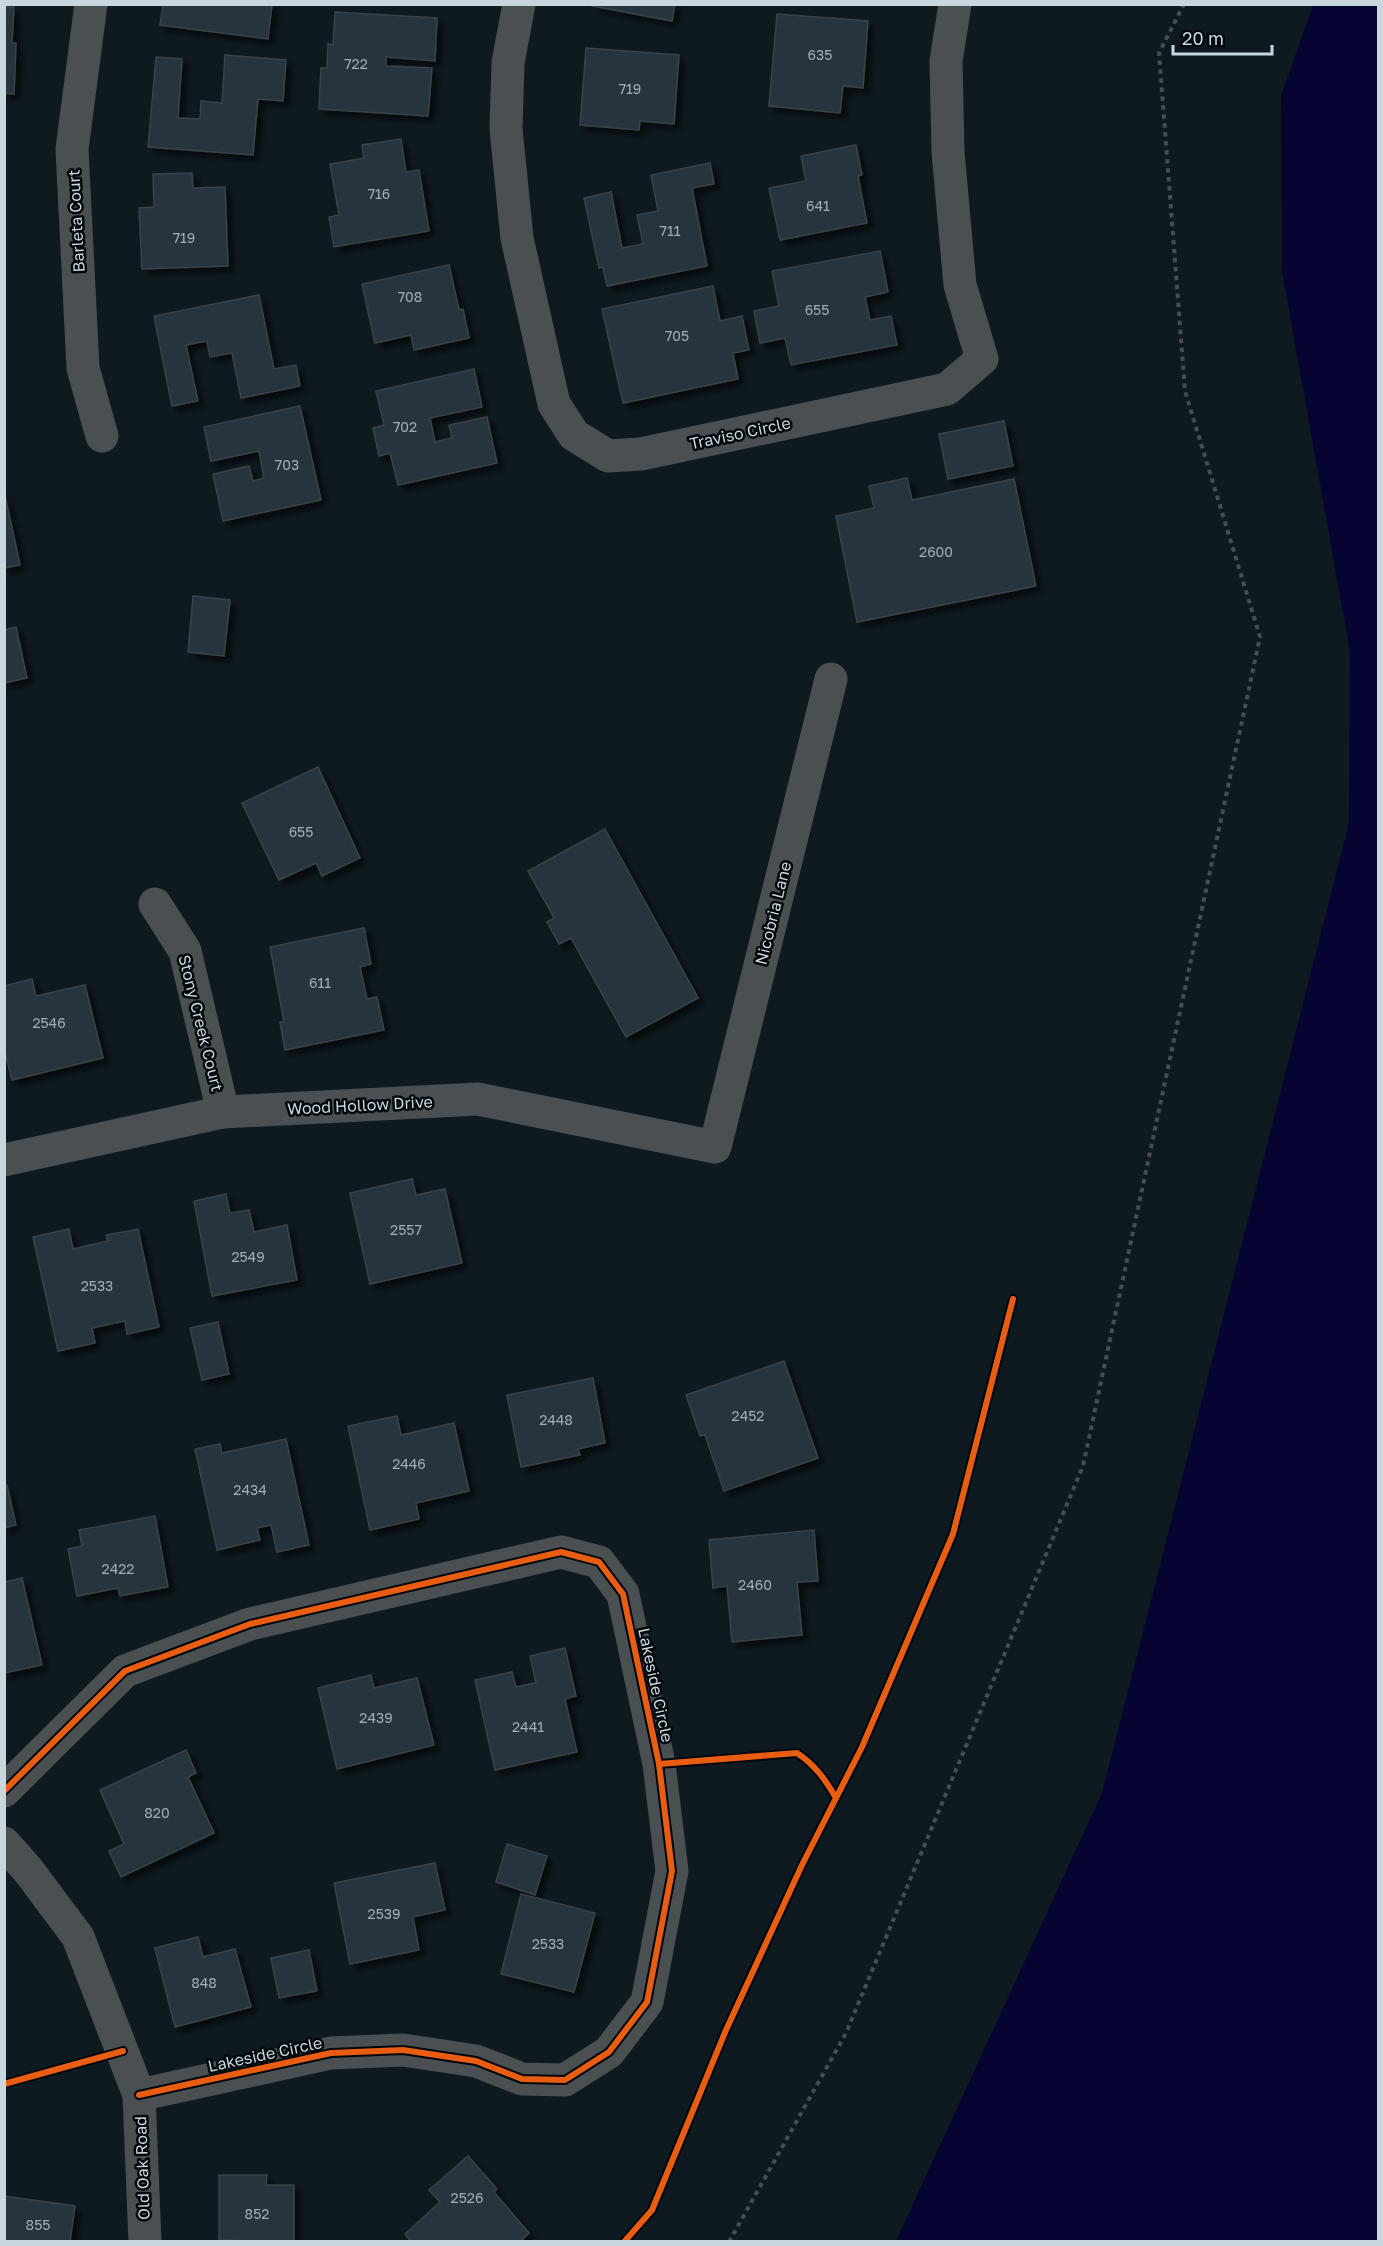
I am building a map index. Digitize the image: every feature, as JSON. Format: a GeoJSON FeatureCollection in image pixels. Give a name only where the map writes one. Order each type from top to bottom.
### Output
{"type":"FeatureCollection","features":[{"type":"Feature","properties":{"kind":"street","name":"Barleta Court"},"geometry":{"type":"LineString","coordinates":[[91,4],[72,149],[83,368],[102,436]]}},
{"type":"Feature","properties":{"kind":"street","name":"Traviso Circle"},"geometry":{"type":"LineString","coordinates":[[519,4],[508,63],[506,129],[517,238],[554,404],[574,435],[608,456],[641,454],[947,389],[982,359],[960,285],[948,152],[946,61],[956,4]]}},
{"type":"Feature","properties":{"kind":"street","name":"Nicobria Lane"},"geometry":{"type":"LineString","coordinates":[[715,1147],[831,679]]}},
{"type":"Feature","properties":{"kind":"street","name":"Stony Creek Court"},"geometry":{"type":"LineString","coordinates":[[155,904],[184,951],[223,1112]]}},
{"type":"Feature","properties":{"kind":"street","name":"Wood Hollow Drive"},"geometry":{"type":"LineString","coordinates":[[4,1160],[223,1112],[478,1099],[715,1147]]}},
{"type":"Feature","properties":{"kind":"street","name":"Lakeside Circle"},"geometry":{"type":"LineString","coordinates":[[4,1791],[125,1671],[250,1624],[561,1552],[599,1562],[623,1594],[659,1764],[672,1871],[647,2002],[609,2052],[565,2080],[522,2079],[476,2061],[403,2050],[331,2053],[139,2095]]}},
{"type":"Feature","properties":{"kind":"street","name":"Old Oak Road"},"geometry":{"type":"LineString","coordinates":[[4,1843],[28,1870],[78,1937],[139,2095],[145,2241]]}},
{"type":"Feature","properties":{"kind":"path"},"geometry":{"type":"LineString","coordinates":[[729,2241],[846,2033],[1083,1466],[1260,637],[1185,391],[1159,53],[1184,4]]}},
{"type":"Feature","properties":{"kind":"shaded area"},"geometry":{"type":"Polygon","coordinates":[[[1313,5],[1378,5],[1378,2241],[896,2241],[1102,1793],[1349,823],[1350,652],[1282,271],[1281,96],[1313,5]]]}},
{"type":"Feature","properties":{"kind":"building"},"geometry":{"type":"Polygon","coordinates":[[[163,4],[272,4],[268,39],[160,25],[163,4]]]}},
{"type":"Feature","properties":{"kind":"building"},"geometry":{"type":"Polygon","coordinates":[[[592,4],[675,4],[672,21],[592,6],[592,4]]]}},
{"type":"Feature","properties":{"kind":"building"},"geometry":{"type":"Polygon","coordinates":[[[4,7],[14,7],[12,43],[16,43],[14,94],[4,93],[4,7]]]}},
{"type":"Feature","properties":{"kind":"building"},"geometry":{"type":"Polygon","coordinates":[[[335,12],[437,18],[435,61],[386,57],[386,66],[432,68],[428,116],[319,109],[321,68],[327,68],[328,44],[333,45],[335,12]]]}},
{"type":"Feature","properties":{"kind":"building"},"geometry":{"type":"Polygon","coordinates":[[[777,14],[868,21],[863,88],[843,86],[840,113],[769,106],[777,14]]]}},
{"type":"Feature","properties":{"kind":"building"},"geometry":{"type":"Polygon","coordinates":[[[586,48],[679,55],[674,124],[640,121],[639,130],[580,125],[586,48]]]}},
{"type":"Feature","properties":{"kind":"building"},"geometry":{"type":"Polygon","coordinates":[[[225,55],[286,60],[283,101],[258,99],[253,155],[148,147],[156,57],[182,59],[178,118],[200,119],[201,101],[222,103],[225,55]]]}},
{"type":"Feature","properties":{"kind":"building"},"geometry":{"type":"Polygon","coordinates":[[[401,139],[406,172],[419,170],[429,231],[334,247],[329,217],[339,215],[330,164],[364,158],[362,145],[401,139]]]}},
{"type":"Feature","properties":{"kind":"building"},"geometry":{"type":"Polygon","coordinates":[[[856,145],[862,175],[858,176],[867,223],[780,240],[769,188],[806,181],[801,156],[856,145]]]}},
{"type":"Feature","properties":{"kind":"building"},"geometry":{"type":"Polygon","coordinates":[[[710,163],[714,184],[692,188],[707,266],[607,286],[603,267],[599,268],[584,198],[611,192],[622,248],[643,244],[637,215],[658,211],[651,175],[710,163]]]}},
{"type":"Feature","properties":{"kind":"building"},"geometry":{"type":"Polygon","coordinates":[[[192,173],[193,188],[225,187],[228,266],[142,269],[139,208],[154,207],[153,174],[192,173]]]}},
{"type":"Feature","properties":{"kind":"building"},"geometry":{"type":"Polygon","coordinates":[[[880,251],[888,292],[865,297],[870,320],[891,316],[897,345],[791,365],[785,338],[760,343],[754,311],[779,306],[772,271],[880,251]]]}},
{"type":"Feature","properties":{"kind":"building"},"geometry":{"type":"Polygon","coordinates":[[[449,265],[459,310],[463,309],[469,338],[414,350],[411,335],[375,343],[362,284],[449,265]]]}},
{"type":"Feature","properties":{"kind":"building"},"geometry":{"type":"Polygon","coordinates":[[[713,286],[720,321],[742,316],[749,350],[733,353],[738,379],[623,403],[602,309],[713,286]]]}},
{"type":"Feature","properties":{"kind":"building"},"geometry":{"type":"Polygon","coordinates":[[[259,295],[274,369],[296,365],[300,386],[241,398],[232,353],[210,357],[207,341],[186,345],[198,401],[172,406],[154,316],[259,295]]]}},
{"type":"Feature","properties":{"kind":"building"},"geometry":{"type":"Polygon","coordinates":[[[474,369],[482,407],[430,418],[435,442],[452,438],[449,425],[487,417],[497,463],[398,485],[390,453],[379,456],[373,428],[384,425],[376,391],[474,369]]]}},
{"type":"Feature","properties":{"kind":"building"},"geometry":{"type":"Polygon","coordinates":[[[300,406],[321,500],[223,521],[213,474],[249,466],[253,481],[264,478],[259,451],[211,461],[204,427],[300,406]]]}},
{"type":"Feature","properties":{"kind":"building"},"geometry":{"type":"Polygon","coordinates":[[[1004,421],[1013,466],[948,479],[939,434],[1004,421]]]}},
{"type":"Feature","properties":{"kind":"building"},"geometry":{"type":"Polygon","coordinates":[[[907,478],[912,500],[1014,479],[1036,586],[857,622],[836,516],[874,508],[869,486],[907,478]]]}},
{"type":"Feature","properties":{"kind":"building"},"geometry":{"type":"Polygon","coordinates":[[[4,491],[20,565],[4,568],[4,491]]]}},
{"type":"Feature","properties":{"kind":"building"},"geometry":{"type":"Polygon","coordinates":[[[193,596],[230,600],[224,656],[188,652],[193,596]]]}},
{"type":"Feature","properties":{"kind":"building"},"geometry":{"type":"Polygon","coordinates":[[[16,627],[27,678],[4,683],[4,630],[16,627]]]}},
{"type":"Feature","properties":{"kind":"building"},"geometry":{"type":"Polygon","coordinates":[[[318,767],[360,858],[322,876],[316,863],[279,880],[242,803],[318,767]]]}},
{"type":"Feature","properties":{"kind":"building"},"geometry":{"type":"Polygon","coordinates":[[[605,829],[698,998],[626,1037],[571,938],[559,944],[547,922],[554,918],[528,871],[605,829]]]}},
{"type":"Feature","properties":{"kind":"building"},"geometry":{"type":"Polygon","coordinates":[[[364,928],[371,964],[360,967],[367,999],[377,997],[384,1030],[285,1050],[280,1022],[284,1022],[270,947],[364,928]]]}},
{"type":"Feature","properties":{"kind":"building"},"geometry":{"type":"Polygon","coordinates":[[[32,979],[36,996],[85,985],[103,1058],[12,1080],[4,1048],[4,986],[32,979]]]}},
{"type":"Feature","properties":{"kind":"building"},"geometry":{"type":"Polygon","coordinates":[[[412,1179],[416,1195],[445,1189],[462,1263],[370,1284],[350,1193],[412,1179]]]}},
{"type":"Feature","properties":{"kind":"building"},"geometry":{"type":"Polygon","coordinates":[[[226,1194],[230,1213],[249,1210],[254,1232],[287,1225],[297,1280],[212,1296],[194,1201],[226,1194]]]}},
{"type":"Feature","properties":{"kind":"building"},"geometry":{"type":"Polygon","coordinates":[[[69,1229],[73,1249],[108,1241],[106,1235],[138,1229],[159,1327],[127,1334],[125,1321],[92,1328],[95,1343],[58,1351],[33,1237],[69,1229]]]}},
{"type":"Feature","properties":{"kind":"building"},"geometry":{"type":"Polygon","coordinates":[[[218,1322],[229,1374],[202,1380],[190,1328],[218,1322]]]}},
{"type":"Feature","properties":{"kind":"building"},"geometry":{"type":"Polygon","coordinates":[[[784,1361],[818,1458],[724,1491],[705,1435],[700,1436],[686,1395],[784,1361]]]}},
{"type":"Feature","properties":{"kind":"building"},"geometry":{"type":"Polygon","coordinates":[[[593,1378],[605,1443],[578,1449],[580,1455],[521,1467],[507,1395],[593,1378]]]}},
{"type":"Feature","properties":{"kind":"building"},"geometry":{"type":"Polygon","coordinates":[[[397,1416],[401,1435],[454,1423],[469,1491],[416,1503],[419,1519],[370,1530],[348,1426],[397,1416]]]}},
{"type":"Feature","properties":{"kind":"building"},"geometry":{"type":"Polygon","coordinates":[[[286,1439],[309,1545],[277,1552],[271,1525],[257,1528],[260,1540],[217,1550],[195,1449],[220,1444],[222,1453],[286,1439]]]}},
{"type":"Feature","properties":{"kind":"building"},"geometry":{"type":"Polygon","coordinates":[[[4,1485],[7,1485],[16,1525],[4,1528],[4,1485]]]}},
{"type":"Feature","properties":{"kind":"building"},"geometry":{"type":"Polygon","coordinates":[[[155,1516],[168,1587],[120,1596],[118,1588],[77,1596],[68,1549],[82,1546],[79,1530],[155,1516]]]}},
{"type":"Feature","properties":{"kind":"building"},"geometry":{"type":"Polygon","coordinates":[[[814,1530],[818,1581],[797,1582],[802,1635],[732,1642],[727,1586],[713,1588],[709,1540],[814,1530]]]}},
{"type":"Feature","properties":{"kind":"building"},"geometry":{"type":"Polygon","coordinates":[[[22,1578],[42,1665],[4,1673],[4,1582],[22,1578]]]}},
{"type":"Feature","properties":{"kind":"building"},"geometry":{"type":"Polygon","coordinates":[[[565,1648],[576,1696],[565,1699],[577,1752],[495,1770],[475,1680],[512,1672],[516,1687],[536,1683],[530,1656],[565,1648]]]}},
{"type":"Feature","properties":{"kind":"building"},"geometry":{"type":"Polygon","coordinates":[[[371,1675],[374,1688],[417,1678],[434,1745],[337,1769],[318,1688],[371,1675]]]}},
{"type":"Feature","properties":{"kind":"building"},"geometry":{"type":"Polygon","coordinates":[[[186,1750],[196,1773],[188,1777],[214,1833],[121,1877],[109,1851],[124,1844],[100,1790],[186,1750]]]}},
{"type":"Feature","properties":{"kind":"building"},"geometry":{"type":"Polygon","coordinates":[[[507,1844],[547,1856],[535,1895],[496,1882],[507,1844]]]}},
{"type":"Feature","properties":{"kind":"building"},"geometry":{"type":"Polygon","coordinates":[[[435,1863],[445,1910],[413,1917],[419,1950],[350,1964],[334,1883],[435,1863]]]}},
{"type":"Feature","properties":{"kind":"building"},"geometry":{"type":"Polygon","coordinates":[[[521,1894],[595,1913],[574,1992],[501,1974],[521,1894]]]}},
{"type":"Feature","properties":{"kind":"building"},"geometry":{"type":"Polygon","coordinates":[[[198,1937],[203,1957],[235,1949],[251,2007],[175,2027],[155,1948],[198,1937]]]}},
{"type":"Feature","properties":{"kind":"building"},"geometry":{"type":"Polygon","coordinates":[[[309,1950],[317,1991],[279,1998],[271,1958],[309,1950]]]}},
{"type":"Feature","properties":{"kind":"building"},"geometry":{"type":"Polygon","coordinates":[[[468,2156],[497,2189],[494,2192],[529,2233],[520,2242],[411,2242],[405,2234],[440,2202],[429,2190],[468,2156]]]}},
{"type":"Feature","properties":{"kind":"building"},"geometry":{"type":"Polygon","coordinates":[[[219,2175],[267,2175],[266,2185],[294,2185],[294,2242],[219,2240],[219,2175]]]}},
{"type":"Feature","properties":{"kind":"building"},"geometry":{"type":"Polygon","coordinates":[[[4,2196],[75,2206],[70,2242],[4,2242],[4,2196]]]}},
{"type":"Feature","properties":{"kind":"cycle path"},"geometry":{"type":"LineString","coordinates":[[624,2242],[652,2210],[726,2030],[802,1865],[862,1747],[953,1534],[1013,1299]]}},
{"type":"Feature","properties":{"kind":"cycle path"},"geometry":{"type":"LineString","coordinates":[[4,1791],[125,1671],[250,1624],[561,1552],[599,1562],[623,1594],[659,1764],[672,1871],[647,2002],[609,2052],[565,2080],[522,2079],[476,2061],[403,2050],[331,2053],[139,2095]]}},
{"type":"Feature","properties":{"kind":"cycle path"},"geometry":{"type":"LineString","coordinates":[[659,1764],[797,1753],[819,1773],[836,1798]]}},
{"type":"Feature","properties":{"kind":"cycle path"},"geometry":{"type":"LineString","coordinates":[[4,2084],[123,2051]]}}]}
